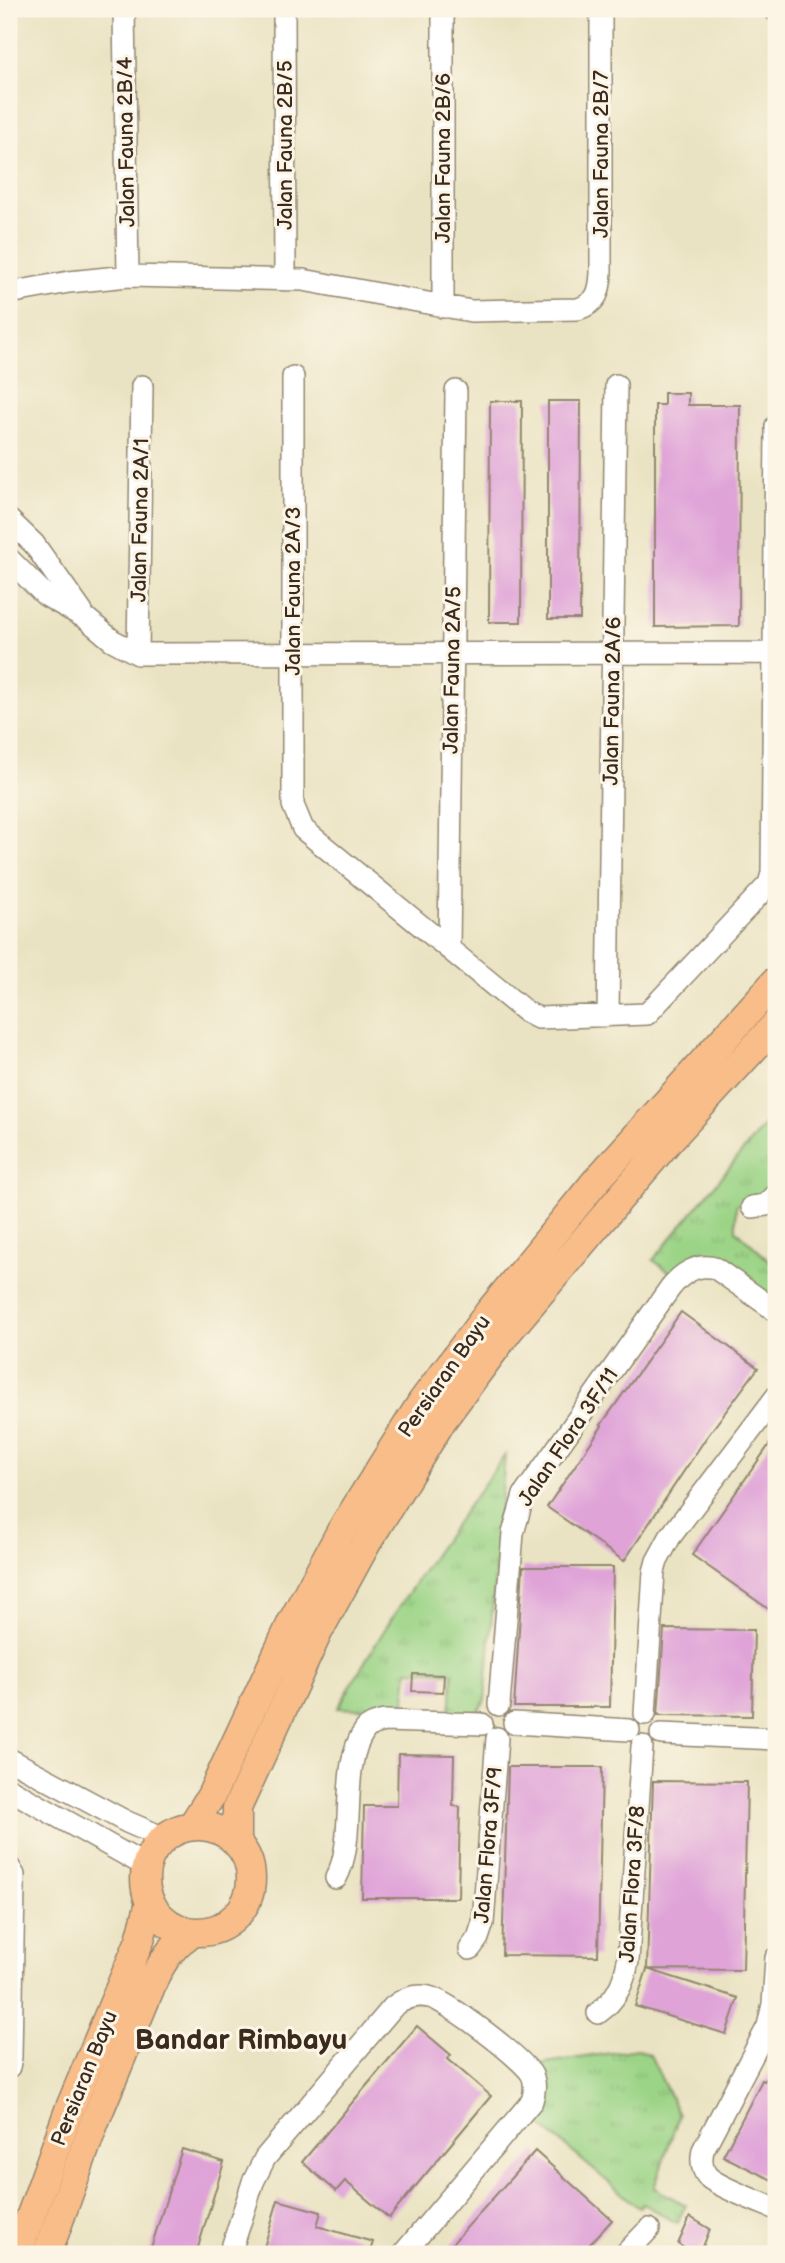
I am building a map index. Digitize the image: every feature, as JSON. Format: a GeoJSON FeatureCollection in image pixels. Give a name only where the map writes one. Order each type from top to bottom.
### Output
{"type":"FeatureCollection","features":[{"type":"Feature","properties":{"kind":"main road","name":"Persiaran Bayu"},"geometry":{"type":"LineString","coordinates":[[192,1826],[211,1796],[292,1622],[341,1531],[422,1402],[490,1311],[596,1181],[776,981]]}},
{"type":"Feature","properties":{"kind":"main road","name":"Persiaran Bayu"},"geometry":{"type":"LineString","coordinates":[[237,1843],[237,1808],[318,1632],[366,1544],[443,1419],[509,1330],[610,1209],[776,1024]]}},
{"type":"Feature","properties":{"kind":"main road"},"geometry":{"type":"LineString","coordinates":[[208,1826],[223,1832],[237,1843],[247,1858],[251,1876],[249,1895],[241,1911],[228,1924],[211,1931],[192,1933],[175,1927],[160,1917],[150,1902],[145,1885],[146,1866],[153,1850],[164,1838],[177,1830],[208,1826]]}},
{"type":"Feature","properties":{"kind":"main road","name":"Persiaran Bayu"},"geometry":{"type":"LineString","coordinates":[[17,2254],[69,2110],[140,1940],[150,1902]]}},
{"type":"Feature","properties":{"kind":"main road","name":"Persiaran Bayu"},"geometry":{"type":"LineString","coordinates":[[47,2254],[95,2121],[156,1974],[168,1953],[180,1940],[192,1933]]}},
{"type":"Feature","properties":{"kind":"street","name":"Jalan Fauna 2B/4"},"geometry":{"type":"LineString","coordinates":[[124,9],[128,276]]}},
{"type":"Feature","properties":{"kind":"street","name":"Jalan Fauna 2B/5"},"geometry":{"type":"LineString","coordinates":[[284,9],[285,281]]}},
{"type":"Feature","properties":{"kind":"street","name":"Jalan Fauna 2B/6"},"geometry":{"type":"LineString","coordinates":[[443,9],[443,307]]}},
{"type":"Feature","properties":{"kind":"street","name":"Jalan Fauna 2B/7"},"geometry":{"type":"LineString","coordinates":[[443,307],[471,311],[578,309],[589,305],[596,298],[601,273],[601,9]]}},
{"type":"Feature","properties":{"kind":"street"},"geometry":{"type":"LineString","coordinates":[[9,293],[69,282],[128,276],[303,281],[443,307]]}},
{"type":"Feature","properties":{"kind":"street","name":"Jalan Fauna 2A/3"},"geometry":{"type":"LineString","coordinates":[[293,377],[293,805],[303,829],[449,949]]}},
{"type":"Feature","properties":{"kind":"street","name":"Jalan Fauna 2A/1"},"geometry":{"type":"LineString","coordinates":[[138,654],[142,386]]}},
{"type":"Feature","properties":{"kind":"street","name":"Jalan Fauna 2A/6"},"geometry":{"type":"LineString","coordinates":[[608,1016],[616,386]]}},
{"type":"Feature","properties":{"kind":"street","name":"Jalan Fauna 2A/5"},"geometry":{"type":"LineString","coordinates":[[449,949],[456,391]]}},
{"type":"Feature","properties":{"kind":"street"},"geometry":{"type":"LineString","coordinates":[[449,949],[526,1012],[538,1017],[647,1014],[769,884],[774,872],[776,426]]}},
{"type":"Feature","properties":{"kind":"street"},"geometry":{"type":"LineString","coordinates":[[9,520],[34,544],[88,619]]}},
{"type":"Feature","properties":{"kind":"street"},"geometry":{"type":"LineString","coordinates":[[9,559],[45,595],[88,619],[112,640],[138,654],[775,653]]}},
{"type":"Feature","properties":{"kind":"street"},"geometry":{"type":"LineString","coordinates":[[752,1207],[765,1205],[776,1195]]}},
{"type":"Feature","properties":{"kind":"street","name":"Jalan Flora 3F/11"},"geometry":{"type":"LineString","coordinates":[[499,1706],[513,1533],[524,1495],[681,1276],[706,1266],[727,1275],[776,1311]]}},
{"type":"Feature","properties":{"kind":"street"},"geometry":{"type":"LineString","coordinates":[[645,1714],[657,1561],[670,1537],[776,1397]]}},
{"type":"Feature","properties":{"kind":"street"},"geometry":{"type":"LineString","coordinates":[[336,1878],[345,1855],[355,1752],[365,1731],[373,1724],[384,1721],[507,1735],[514,1723],[512,1713],[499,1706],[488,1709],[485,1713],[490,1731]]}},
{"type":"Feature","properties":{"kind":"street"},"geometry":{"type":"LineString","coordinates":[[514,1723],[635,1738],[654,1744],[661,1728],[655,1718],[645,1714],[634,1719],[635,1738]]}},
{"type":"Feature","properties":{"kind":"street","name":"Jalan Flora 3F/9"},"geometry":{"type":"LineString","coordinates":[[470,1949],[478,1938],[483,1923],[490,1731]]}},
{"type":"Feature","properties":{"kind":"street"},"geometry":{"type":"LineString","coordinates":[[660,1734],[776,1739]]}},
{"type":"Feature","properties":{"kind":"street","name":"Jalan Flora 3F/8"},"geometry":{"type":"LineString","coordinates":[[598,2013],[615,1997],[628,1961],[635,1738]]}},
{"type":"Feature","properties":{"kind":"street"},"geometry":{"type":"LineString","coordinates":[[9,1759],[127,1822],[164,1838]]}},
{"type":"Feature","properties":{"kind":"street"},"geometry":{"type":"LineString","coordinates":[[9,1789],[146,1866]]}},
{"type":"Feature","properties":{"kind":"street"},"geometry":{"type":"LineString","coordinates":[[9,2067],[12,2044],[11,1871]]}},
{"type":"Feature","properties":{"kind":"street"},"geometry":{"type":"LineString","coordinates":[[768,2206],[709,2178],[701,2158],[768,2026],[773,2004],[776,1958]]}},
{"type":"Feature","properties":{"kind":"street"},"geometry":{"type":"LineString","coordinates":[[230,2254],[253,2182],[265,2158],[393,2007],[411,1997],[433,1997],[479,2028],[524,2064],[531,2074],[535,2093],[403,2254]]}},
{"type":"Feature","properties":{"kind":"street"},"geometry":{"type":"LineString","coordinates":[[625,2254],[649,2228],[636,2254]]}},
{"type":"Feature","properties":{"kind":"green space"},"geometry":{"type":"Polygon","coordinates":[[[776,1111],[776,1186],[767,1195],[736,1206],[736,1230],[776,1267],[776,1314],[718,1270],[678,1278],[653,1260],[776,1111]]]}},
{"type":"Feature","properties":{"kind":"green space"},"geometry":{"type":"Polygon","coordinates":[[[505,1455],[485,1700],[482,1705],[476,1712],[450,1714],[453,1673],[408,1670],[404,1711],[338,1708],[417,1579],[505,1455]]]}},
{"type":"Feature","properties":{"kind":"green space"},"geometry":{"type":"Polygon","coordinates":[[[638,2049],[650,2055],[679,2115],[654,2188],[686,2205],[677,2223],[643,2204],[639,2208],[538,2123],[547,2107],[550,2093],[548,2079],[539,2064],[638,2049]]]}},
{"type":"Feature","properties":{"kind":"building"},"geometry":{"type":"Polygon","coordinates":[[[664,393],[688,393],[688,405],[740,405],[739,626],[655,627],[655,405],[664,405],[664,393]]]}},
{"type":"Feature","properties":{"kind":"building"},"geometry":{"type":"Polygon","coordinates":[[[490,401],[522,401],[521,622],[489,622],[490,401]]]}},
{"type":"Feature","properties":{"kind":"building"},"geometry":{"type":"Polygon","coordinates":[[[548,401],[581,401],[580,619],[548,619],[548,401]]]}},
{"type":"Feature","properties":{"kind":"building"},"geometry":{"type":"Polygon","coordinates":[[[681,1312],[758,1368],[706,1438],[624,1561],[547,1507],[681,1312]]]}},
{"type":"Feature","properties":{"kind":"building"},"geometry":{"type":"Polygon","coordinates":[[[776,1435],[776,1601],[770,1610],[692,1555],[776,1435]]]}},
{"type":"Feature","properties":{"kind":"building"},"geometry":{"type":"Polygon","coordinates":[[[523,1567],[613,1567],[610,1707],[514,1707],[523,1567]]]}},
{"type":"Feature","properties":{"kind":"building"},"geometry":{"type":"Polygon","coordinates":[[[664,1629],[754,1630],[752,1716],[658,1715],[664,1629]]]}},
{"type":"Feature","properties":{"kind":"building"},"geometry":{"type":"Polygon","coordinates":[[[413,1674],[444,1675],[443,1692],[412,1691],[413,1674]]]}},
{"type":"Feature","properties":{"kind":"building"},"geometry":{"type":"Polygon","coordinates":[[[398,1754],[454,1755],[453,1806],[460,1807],[458,1898],[362,1898],[364,1806],[397,1806],[398,1754]]]}},
{"type":"Feature","properties":{"kind":"building"},"geometry":{"type":"Polygon","coordinates":[[[508,1767],[602,1767],[598,1956],[502,1955],[508,1767]]]}},
{"type":"Feature","properties":{"kind":"building"},"geometry":{"type":"Polygon","coordinates":[[[653,1781],[747,1782],[743,1970],[647,1969],[653,1781]]]}},
{"type":"Feature","properties":{"kind":"building"},"geometry":{"type":"Polygon","coordinates":[[[647,1969],[738,1998],[726,2034],[635,2006],[647,1969]]]}},
{"type":"Feature","properties":{"kind":"building"},"geometry":{"type":"Polygon","coordinates":[[[417,2026],[451,2055],[448,2059],[491,2096],[389,2218],[345,2181],[336,2191],[302,2162],[417,2026]]]}},
{"type":"Feature","properties":{"kind":"building"},"geometry":{"type":"Polygon","coordinates":[[[776,2059],[776,2182],[723,2156],[762,2080],[765,2081],[776,2059]]]}},
{"type":"Feature","properties":{"kind":"building"},"geometry":{"type":"Polygon","coordinates":[[[182,2149],[224,2162],[196,2254],[149,2254],[182,2149]]]}},
{"type":"Feature","properties":{"kind":"building"},"geometry":{"type":"Polygon","coordinates":[[[535,2151],[612,2220],[581,2254],[443,2254],[535,2151]]]}},
{"type":"Feature","properties":{"kind":"building"},"geometry":{"type":"Polygon","coordinates":[[[278,2200],[321,2212],[317,2226],[373,2242],[369,2254],[262,2254],[278,2200]]]}},
{"type":"Feature","properties":{"kind":"building"},"geometry":{"type":"Polygon","coordinates":[[[690,2217],[710,2229],[700,2254],[694,2254],[678,2244],[690,2217]]]}},
{"type":"Feature","properties":{"kind":"district","name":"Bandar Rimbayu"},"geometry":{"type":"Point","coordinates":[241,2039]}}]}
